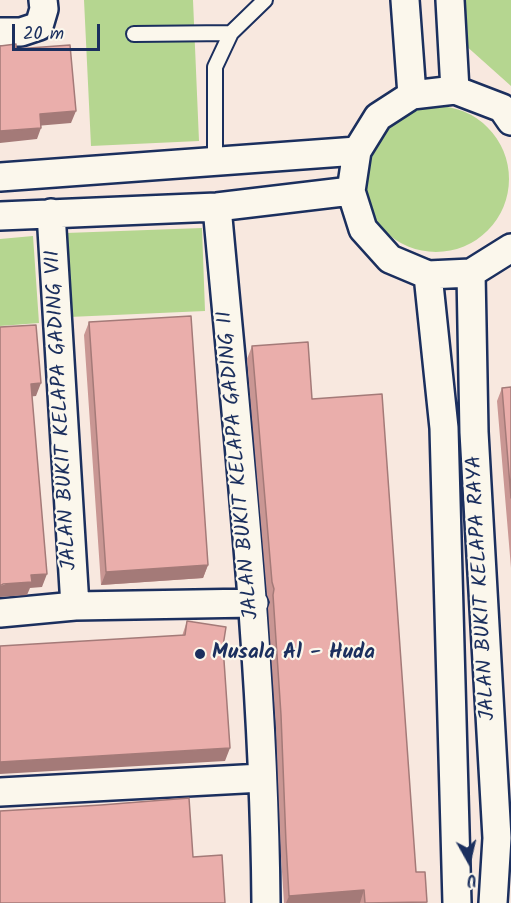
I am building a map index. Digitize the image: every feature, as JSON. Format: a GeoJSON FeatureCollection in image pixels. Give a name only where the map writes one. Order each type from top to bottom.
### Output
{"type":"FeatureCollection","features":[{"type":"Feature","properties":{"kind":"street"},"geometry":{"type":"LineString","coordinates":[[0,32],[21,32],[39,26],[44,9],[43,0]]}},
{"type":"Feature","properties":{"kind":"street"},"geometry":{"type":"LineString","coordinates":[[405,0],[412,95]]}},
{"type":"Feature","properties":{"kind":"street"},"geometry":{"type":"LineString","coordinates":[[450,0],[455,90]]}},
{"type":"Feature","properties":{"kind":"street"},"geometry":{"type":"LineString","coordinates":[[511,121],[502,108],[455,90],[412,95],[378,117],[357,151],[351,191],[363,229],[376,244],[390,259],[428,275],[471,273],[511,248]]}},
{"type":"Feature","properties":{"kind":"street"},"geometry":{"type":"LineString","coordinates":[[0,177],[357,151]]}},
{"type":"Feature","properties":{"kind":"street"},"geometry":{"type":"LineString","coordinates":[[0,216],[217,207],[351,191]]}},
{"type":"Feature","properties":{"kind":"street","name":"JALAN BUKIT KELAPA GADING II"},"geometry":{"type":"LineString","coordinates":[[217,207],[254,603],[266,842],[266,903]]}},
{"type":"Feature","properties":{"kind":"street","name":"JALAN BUKIT KELAPA GADING VII"},"geometry":{"type":"LineString","coordinates":[[51,213],[75,606]]}},
{"type":"Feature","properties":{"kind":"street","name":"JALAN BUKIT KELAPA RAYA"},"geometry":{"type":"LineString","coordinates":[[471,273],[474,432],[496,838],[494,903]]}},
{"type":"Feature","properties":{"kind":"street","name":"JALAN BUKIT KELAPA RAYA"},"geometry":{"type":"LineString","coordinates":[[428,275],[444,428],[457,903]]}},
{"type":"Feature","properties":{"kind":"street"},"geometry":{"type":"LineString","coordinates":[[0,613],[75,606],[254,603]]}},
{"type":"Feature","properties":{"kind":"street"},"geometry":{"type":"LineString","coordinates":[[0,792],[262,778]]}},
{"type":"Feature","properties":{"kind":"lane"},"geometry":{"type":"LineString","coordinates":[[215,162],[215,67],[231,33],[265,0]]}},
{"type":"Feature","properties":{"kind":"lane"},"geometry":{"type":"LineString","coordinates":[[134,34],[231,33]]}},
{"type":"Feature","properties":{"kind":"green space"},"geometry":{"type":"Polygon","coordinates":[[[84,0],[193,0],[199,141],[91,146],[84,0]]]}},
{"type":"Feature","properties":{"kind":"green space"},"geometry":{"type":"Polygon","coordinates":[[[466,0],[511,0],[511,86],[464,44],[466,0]]]}},
{"type":"Feature","properties":{"kind":"green space"},"geometry":{"type":"Polygon","coordinates":[[[436,106],[464,111],[488,127],[504,151],[509,179],[504,207],[488,231],[464,247],[436,252],[408,247],[384,231],[368,207],[363,179],[368,151],[384,127],[408,111],[436,106]]]}},
{"type":"Feature","properties":{"kind":"green space"},"geometry":{"type":"Polygon","coordinates":[[[202,228],[205,311],[69,317],[66,233],[202,228]]]}},
{"type":"Feature","properties":{"kind":"green space"},"geometry":{"type":"Polygon","coordinates":[[[33,236],[39,323],[0,326],[0,239],[33,236]]]}},
{"type":"Feature","properties":{"kind":"building"},"geometry":{"type":"Polygon","coordinates":[[[16,44],[16,49],[70,45],[76,111],[40,114],[41,128],[0,131],[0,46],[16,44]]]}},
{"type":"Feature","properties":{"kind":"building"},"geometry":{"type":"Polygon","coordinates":[[[191,316],[208,565],[106,572],[89,322],[191,316]]]}},
{"type":"Feature","properties":{"kind":"building"},"geometry":{"type":"Polygon","coordinates":[[[36,325],[41,383],[31,384],[47,574],[31,575],[32,582],[0,586],[0,327],[36,325]]]}},
{"type":"Feature","properties":{"kind":"building"},"geometry":{"type":"Polygon","coordinates":[[[308,342],[312,399],[382,394],[416,872],[425,872],[427,902],[365,903],[364,890],[289,896],[274,589],[252,346],[308,342]]]}},
{"type":"Feature","properties":{"kind":"building"},"geometry":{"type":"Polygon","coordinates":[[[511,387],[511,498],[502,388],[511,387]]]}},
{"type":"Feature","properties":{"kind":"building"},"geometry":{"type":"Polygon","coordinates":[[[187,621],[226,627],[223,646],[230,748],[0,762],[0,646],[185,635],[187,621]]]}},
{"type":"Feature","properties":{"kind":"building"},"geometry":{"type":"Polygon","coordinates":[[[189,798],[193,857],[222,855],[225,903],[0,903],[0,811],[189,798]]]}},
{"type":"Feature","properties":{"kind":"place","name":"Musala Al - Huda"},"geometry":{"type":"Point","coordinates":[200,654]}}]}
